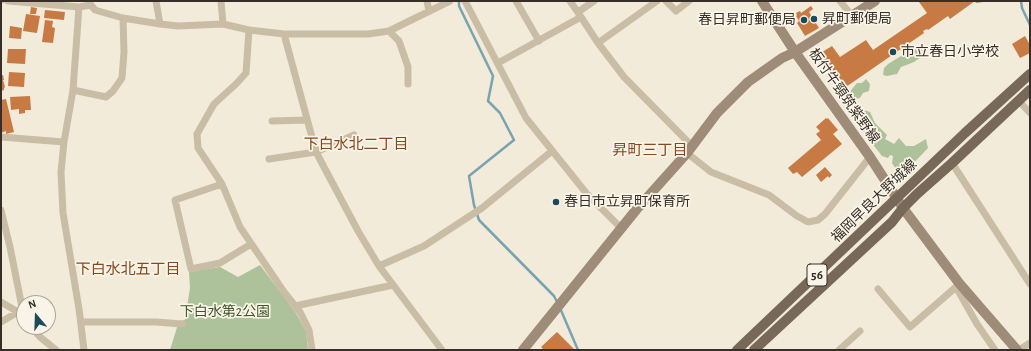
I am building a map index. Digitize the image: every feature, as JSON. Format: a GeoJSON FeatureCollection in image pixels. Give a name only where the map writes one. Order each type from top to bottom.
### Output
{"type":"FeatureCollection","features":[{"type":"Feature","properties":{"kind":"main road","name":"福岡早良大野城線"},"geometry":{"type":"LineString","coordinates":[[737,350],[1030,74]]}},
{"type":"Feature","properties":{"kind":"main road","name":"福岡早良大野城線"},"geometry":{"type":"LineString","coordinates":[[754,350],[892,222],[917,194],[1030,90]]}},
{"type":"Feature","properties":{"kind":"street"},"geometry":{"type":"LineString","coordinates":[[8,1],[79,7],[91,3],[95,10],[122,18],[178,26],[223,24],[249,30],[284,34],[368,34],[389,31],[450,1]]}},
{"type":"Feature","properties":{"kind":"street"},"geometry":{"type":"LineString","coordinates":[[156,1],[160,24]]}},
{"type":"Feature","properties":{"kind":"street"},"geometry":{"type":"LineString","coordinates":[[221,1],[223,24]]}},
{"type":"Feature","properties":{"kind":"street"},"geometry":{"type":"LineString","coordinates":[[426,1],[429,12]]}},
{"type":"Feature","properties":{"kind":"street"},"geometry":{"type":"LineString","coordinates":[[465,1],[526,118],[587,194],[621,228]]}},
{"type":"Feature","properties":{"kind":"street"},"geometry":{"type":"LineString","coordinates":[[516,1],[539,42]]}},
{"type":"Feature","properties":{"kind":"street"},"geometry":{"type":"LineString","coordinates":[[570,1],[598,43],[624,77],[711,172],[769,195],[797,216],[808,222],[818,220],[825,214],[870,157]]}},
{"type":"Feature","properties":{"kind":"street"},"geometry":{"type":"LineString","coordinates":[[498,63],[539,42],[579,14],[594,1]]}},
{"type":"Feature","properties":{"kind":"street"},"geometry":{"type":"LineString","coordinates":[[598,43],[657,1]]}},
{"type":"Feature","properties":{"kind":"street"},"geometry":{"type":"LineString","coordinates":[[666,1],[676,10],[689,1]]}},
{"type":"Feature","properties":{"kind":"street","name":"板付牛頸筑紫野線"},"geometry":{"type":"LineString","coordinates":[[762,1],[795,52],[870,157],[903,208],[958,285],[1018,350]]}},
{"type":"Feature","properties":{"kind":"street"},"geometry":{"type":"LineString","coordinates":[[840,1],[852,16]]}},
{"type":"Feature","properties":{"kind":"street"},"geometry":{"type":"LineString","coordinates":[[523,350],[621,228],[690,150],[717,113],[748,82],[782,58],[795,52],[875,1]]}},
{"type":"Feature","properties":{"kind":"street"},"geometry":{"type":"LineString","coordinates":[[79,7],[73,90],[64,142],[61,172],[63,213],[81,322],[84,350]]}},
{"type":"Feature","properties":{"kind":"street"},"geometry":{"type":"LineString","coordinates":[[73,90],[106,97],[113,92],[122,78],[124,52],[122,18]]}},
{"type":"Feature","properties":{"kind":"street"},"geometry":{"type":"LineString","coordinates":[[249,30],[246,73],[214,104],[197,134],[198,148],[222,184],[240,227],[284,292],[300,312],[309,330],[312,350]]}},
{"type":"Feature","properties":{"kind":"street"},"geometry":{"type":"LineString","coordinates":[[389,31],[399,41],[408,67],[408,84]]}},
{"type":"Feature","properties":{"kind":"street"},"geometry":{"type":"LineString","coordinates":[[284,34],[306,120],[316,152],[358,231],[379,266],[442,350]]}},
{"type":"Feature","properties":{"kind":"street"},"geometry":{"type":"LineString","coordinates":[[1019,101],[1030,113]]}},
{"type":"Feature","properties":{"kind":"street"},"geometry":{"type":"LineString","coordinates":[[272,121],[306,120]]}},
{"type":"Feature","properties":{"kind":"street"},"geometry":{"type":"LineString","coordinates":[[269,159],[316,152],[354,135]]}},
{"type":"Feature","properties":{"kind":"street"},"geometry":{"type":"LineString","coordinates":[[1,137],[64,142]]}},
{"type":"Feature","properties":{"kind":"street"},"geometry":{"type":"LineString","coordinates":[[379,266],[424,246],[482,208],[552,151]]}},
{"type":"Feature","properties":{"kind":"street"},"geometry":{"type":"LineString","coordinates":[[952,163],[1030,284]]}},
{"type":"Feature","properties":{"kind":"street"},"geometry":{"type":"LineString","coordinates":[[222,184],[175,200],[191,269],[220,263],[251,244]]}},
{"type":"Feature","properties":{"kind":"street"},"geometry":{"type":"LineString","coordinates":[[1,210],[19,295]]}},
{"type":"Feature","properties":{"kind":"street"},"geometry":{"type":"LineString","coordinates":[[295,306],[393,285]]}},
{"type":"Feature","properties":{"kind":"street"},"geometry":{"type":"LineString","coordinates":[[878,289],[910,327],[958,285],[977,324],[995,350]]}},
{"type":"Feature","properties":{"kind":"street"},"geometry":{"type":"LineString","coordinates":[[1,302],[16,311]]}},
{"type":"Feature","properties":{"kind":"street"},"geometry":{"type":"LineString","coordinates":[[1,322],[16,313]]}},
{"type":"Feature","properties":{"kind":"street"},"geometry":{"type":"LineString","coordinates":[[81,322],[156,322],[182,324]]}},
{"type":"Feature","properties":{"kind":"street"},"geometry":{"type":"LineString","coordinates":[[839,350],[860,331]]}},
{"type":"Feature","properties":{"kind":"street"},"geometry":{"type":"LineString","coordinates":[[38,335],[56,350]]}},
{"type":"Feature","properties":{"kind":"street"},"geometry":{"type":"LineString","coordinates":[[1018,350],[1030,343]]}},
{"type":"Feature","properties":{"kind":"green space"},"geometry":{"type":"Polygon","coordinates":[[[924,44],[925,51],[921,57],[914,62],[901,67],[897,74],[887,76],[883,75],[884,68],[888,64],[914,48],[924,44]]]}},
{"type":"Feature","properties":{"kind":"green space"},"geometry":{"type":"Polygon","coordinates":[[[866,79],[870,84],[869,91],[863,93],[860,98],[851,100],[847,95],[857,83],[862,83],[866,79]]]}},
{"type":"Feature","properties":{"kind":"green space"},"geometry":{"type":"Polygon","coordinates":[[[857,108],[870,112],[875,123],[887,135],[885,139],[894,144],[899,138],[906,146],[914,146],[926,139],[928,148],[907,170],[896,169],[892,163],[893,156],[890,155],[888,158],[882,156],[850,115],[857,108]]]}},
{"type":"Feature","properties":{"kind":"green space","name":"下白水第2公園"},"geometry":{"type":"Polygon","coordinates":[[[260,265],[296,313],[306,331],[308,350],[170,350],[179,321],[185,320],[190,288],[189,272],[220,267],[238,277],[260,265]]]}},
{"type":"Feature","properties":{"kind":"building"},"geometry":{"type":"Polygon","coordinates":[[[975,1],[950,19],[948,16],[928,30],[923,31],[924,33],[843,89],[819,54],[832,46],[840,57],[866,40],[873,50],[927,13],[919,2],[975,1]]]}},
{"type":"Feature","properties":{"kind":"building"},"geometry":{"type":"Polygon","coordinates":[[[975,1],[983,1],[983,2],[976,3],[975,1]]]}},
{"type":"Feature","properties":{"kind":"building"},"geometry":{"type":"Polygon","coordinates":[[[811,6],[813,9],[809,12],[819,28],[805,36],[797,23],[799,21],[796,13],[800,11],[801,13],[811,6]]]}},
{"type":"Feature","properties":{"kind":"building"},"geometry":{"type":"Polygon","coordinates":[[[31,7],[37,8],[36,14],[30,14],[31,7]]]}},
{"type":"Feature","properties":{"kind":"building"},"geometry":{"type":"Polygon","coordinates":[[[45,10],[65,12],[64,20],[44,18],[45,10]]]}},
{"type":"Feature","properties":{"kind":"building"},"geometry":{"type":"Polygon","coordinates":[[[26,14],[40,16],[37,33],[23,31],[26,14]]]}},
{"type":"Feature","properties":{"kind":"building"},"geometry":{"type":"Polygon","coordinates":[[[45,20],[53,21],[52,27],[55,28],[53,43],[42,42],[45,20]]]}},
{"type":"Feature","properties":{"kind":"building"},"geometry":{"type":"Polygon","coordinates":[[[10,26],[22,28],[21,39],[9,38],[10,26]]]}},
{"type":"Feature","properties":{"kind":"building"},"geometry":{"type":"Polygon","coordinates":[[[1025,36],[1030,45],[1030,53],[1020,58],[1012,44],[1025,36]]]}},
{"type":"Feature","properties":{"kind":"building"},"geometry":{"type":"Polygon","coordinates":[[[8,49],[26,49],[25,64],[7,63],[8,49]]]}},
{"type":"Feature","properties":{"kind":"building"},"geometry":{"type":"Polygon","coordinates":[[[9,72],[25,73],[24,87],[8,86],[9,72]]]}},
{"type":"Feature","properties":{"kind":"building"},"geometry":{"type":"Polygon","coordinates":[[[1,75],[3,75],[5,87],[4,90],[1,91],[1,75]]]}},
{"type":"Feature","properties":{"kind":"building"},"geometry":{"type":"Polygon","coordinates":[[[30,96],[31,110],[25,110],[25,113],[19,114],[19,109],[11,110],[10,97],[30,96]]]}},
{"type":"Feature","properties":{"kind":"building"},"geometry":{"type":"Polygon","coordinates":[[[6,99],[14,132],[6,134],[6,131],[1,133],[1,100],[6,99]]]}},
{"type":"Feature","properties":{"kind":"building"},"geometry":{"type":"Polygon","coordinates":[[[828,118],[838,130],[833,134],[842,144],[802,177],[797,172],[793,174],[788,168],[821,140],[816,134],[820,131],[816,127],[828,118]]]}},
{"type":"Feature","properties":{"kind":"building"},"geometry":{"type":"Polygon","coordinates":[[[825,167],[832,175],[829,178],[828,176],[821,182],[816,175],[825,167]]]}},
{"type":"Feature","properties":{"kind":"building"},"geometry":{"type":"Polygon","coordinates":[[[557,332],[575,350],[544,350],[541,347],[557,332]]]}},
{"type":"Feature","properties":{"kind":"waterway"},"geometry":{"type":"LineString","coordinates":[[459,1],[459,6],[493,76],[488,101],[500,113],[514,140],[469,176],[474,205],[479,220],[554,296],[558,304]]}},
{"type":"Feature","properties":{"kind":"waterway"},"geometry":{"type":"LineString","coordinates":[[1021,1],[1022,8],[1030,25]]}},
{"type":"Feature","properties":{"kind":"waterway"},"geometry":{"type":"LineString","coordinates":[[560,308],[578,350]]}},
{"type":"Feature","properties":{"kind":"place","name":"昇町郵便局"},"geometry":{"type":"Point","coordinates":[814,19]}},
{"type":"Feature","properties":{"kind":"place","name":"春日昇町郵便局"},"geometry":{"type":"Point","coordinates":[804,20]}},
{"type":"Feature","properties":{"kind":"place","name":"市立春日小学校"},"geometry":{"type":"Point","coordinates":[893,52]}},
{"type":"Feature","properties":{"kind":"place","name":"春日市立昇町保育所"},"geometry":{"type":"Point","coordinates":[556,202]}},
{"type":"Feature","properties":{"kind":"district","name":"下白水北二丁目"},"geometry":{"type":"Point","coordinates":[356,144]}},
{"type":"Feature","properties":{"kind":"district","name":"昇町三丁目"},"geometry":{"type":"Point","coordinates":[650,150]}},
{"type":"Feature","properties":{"kind":"district","name":"下白水北五丁目"},"geometry":{"type":"Point","coordinates":[128,269]}}]}
